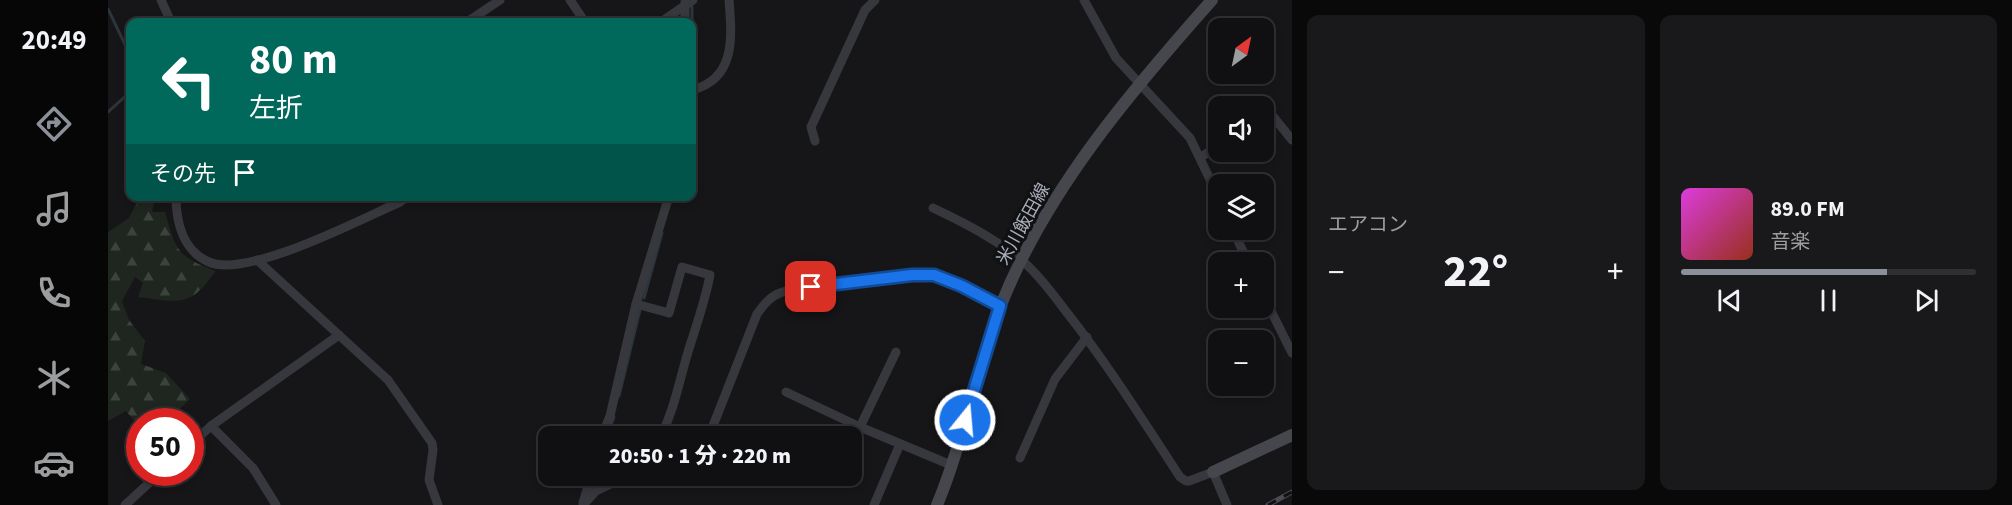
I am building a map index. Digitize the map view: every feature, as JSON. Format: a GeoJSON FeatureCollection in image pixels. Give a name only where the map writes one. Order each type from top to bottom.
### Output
{"type":"FeatureCollection","features":[{"type":"Feature","properties":{"kind":"main road","name":"米川飯田線"},"geometry":{"type":"LineString","coordinates":[[937,505],[1000,306],[1021,261],[1059,196],[1140,82],[1212,0]]}},
{"type":"Feature","properties":{"kind":"main road"},"geometry":{"type":"LineString","coordinates":[[1213,472],[1292,435]]}},
{"type":"Feature","properties":{"kind":"street"},"geometry":{"type":"LineString","coordinates":[[161,0],[169,18]]}},
{"type":"Feature","properties":{"kind":"street"},"geometry":{"type":"LineString","coordinates":[[472,18],[500,0]]}},
{"type":"Feature","properties":{"kind":"street"},"geometry":{"type":"LineString","coordinates":[[570,0],[582,18]]}},
{"type":"Feature","properties":{"kind":"street"},"geometry":{"type":"LineString","coordinates":[[696,89],[708,85],[722,73],[732,37],[729,0]]}},
{"type":"Feature","properties":{"kind":"street"},"geometry":{"type":"LineString","coordinates":[[815,141],[811,127],[865,10],[875,0]]}},
{"type":"Feature","properties":{"kind":"street"},"geometry":{"type":"LineString","coordinates":[[1084,0],[1116,58],[1190,138],[1208,174]]}},
{"type":"Feature","properties":{"kind":"street"},"geometry":{"type":"LineString","coordinates":[[666,18],[688,2]]}},
{"type":"Feature","properties":{"kind":"street"},"geometry":{"type":"LineString","coordinates":[[686,18],[688,2]]}},
{"type":"Feature","properties":{"kind":"street"},"geometry":{"type":"LineString","coordinates":[[1274,118],[1292,140]]}},
{"type":"Feature","properties":{"kind":"street"},"geometry":{"type":"LineString","coordinates":[[1201,157],[1208,152]]}},
{"type":"Feature","properties":{"kind":"street"},"geometry":{"type":"LineString","coordinates":[[177,201],[179,222],[185,241],[194,253],[210,263],[225,266],[257,261],[288,251],[401,201]]}},
{"type":"Feature","properties":{"kind":"street"},"geometry":{"type":"LineString","coordinates":[[606,426],[636,304],[667,201]]}},
{"type":"Feature","properties":{"kind":"street"},"geometry":{"type":"LineString","coordinates":[[933,208],[986,234],[1021,261],[1046,285],[1087,337],[1180,477],[1189,481],[1213,472],[1227,505]]}},
{"type":"Feature","properties":{"kind":"street"},"geometry":{"type":"LineString","coordinates":[[257,261],[388,380],[432,443],[429,480],[438,505]]}},
{"type":"Feature","properties":{"kind":"street"},"geometry":{"type":"LineString","coordinates":[[636,304],[669,313],[682,267],[710,276],[673,411],[666,426]]}},
{"type":"Feature","properties":{"kind":"street"},"geometry":{"type":"LineString","coordinates":[[713,426],[757,314],[767,301],[777,294],[850,281],[934,275],[962,286],[1000,306]]}},
{"type":"Feature","properties":{"kind":"street"},"geometry":{"type":"LineString","coordinates":[[1274,317],[1292,353]]}},
{"type":"Feature","properties":{"kind":"street"},"geometry":{"type":"LineString","coordinates":[[204,432],[339,335]]}},
{"type":"Feature","properties":{"kind":"street"},"geometry":{"type":"LineString","coordinates":[[1020,458],[1054,379],[1087,337]]}},
{"type":"Feature","properties":{"kind":"street"},"geometry":{"type":"LineString","coordinates":[[860,426],[896,352]]}},
{"type":"Feature","properties":{"kind":"street"},"geometry":{"type":"LineString","coordinates":[[786,392],[858,426]]}},
{"type":"Feature","properties":{"kind":"street"},"geometry":{"type":"LineString","coordinates":[[211,426],[253,468],[276,505]]}},
{"type":"Feature","properties":{"kind":"street"},"geometry":{"type":"LineString","coordinates":[[862,428],[951,465]]}},
{"type":"Feature","properties":{"kind":"street"},"geometry":{"type":"LineString","coordinates":[[874,505],[900,444]]}},
{"type":"Feature","properties":{"kind":"street"},"geometry":{"type":"LineString","coordinates":[[125,505],[146,486]]}},
{"type":"Feature","properties":{"kind":"street"},"geometry":{"type":"LineString","coordinates":[[588,486],[583,505],[596,491],[609,486]]}},
{"type":"Feature","properties":{"kind":"green space"},"geometry":{"type":"Polygon","coordinates":[[[138,201],[154,201],[152,212],[165,212],[172,236],[180,251],[193,261],[215,271],[199,291],[191,297],[174,301],[138,297],[143,283],[135,277],[122,301],[129,320],[145,341],[141,364],[166,373],[190,399],[181,408],[126,408],[126,411],[108,421],[108,232],[129,218],[138,201]]]}},
{"type":"Feature","properties":{"kind":"waterway"},"geometry":{"type":"LineString","coordinates":[[692,7],[692,18]]}},
{"type":"Feature","properties":{"kind":"waterway"},"geometry":{"type":"LineString","coordinates":[[108,9],[126,47]]}},
{"type":"Feature","properties":{"kind":"waterway"},"geometry":{"type":"LineString","coordinates":[[108,112],[126,96]]}},
{"type":"Feature","properties":{"kind":"waterway"},"geometry":{"type":"LineString","coordinates":[[644,298],[662,233]]}},
{"type":"Feature","properties":{"kind":"waterway"},"geometry":{"type":"LineString","coordinates":[[619,396],[640,310]]}},
{"type":"Feature","properties":{"kind":"waterway"},"geometry":{"type":"LineString","coordinates":[[611,426],[614,417]]}},
{"type":"Feature","properties":{"kind":"railway"},"geometry":{"type":"LineString","coordinates":[[1268,505],[1292,492]]}},
{"type":"Feature","properties":{"kind":"route"},"geometry":{"type":"LineString","coordinates":[[811,287],[850,281],[934,275],[962,286],[1000,306],[965,420]]}}]}
